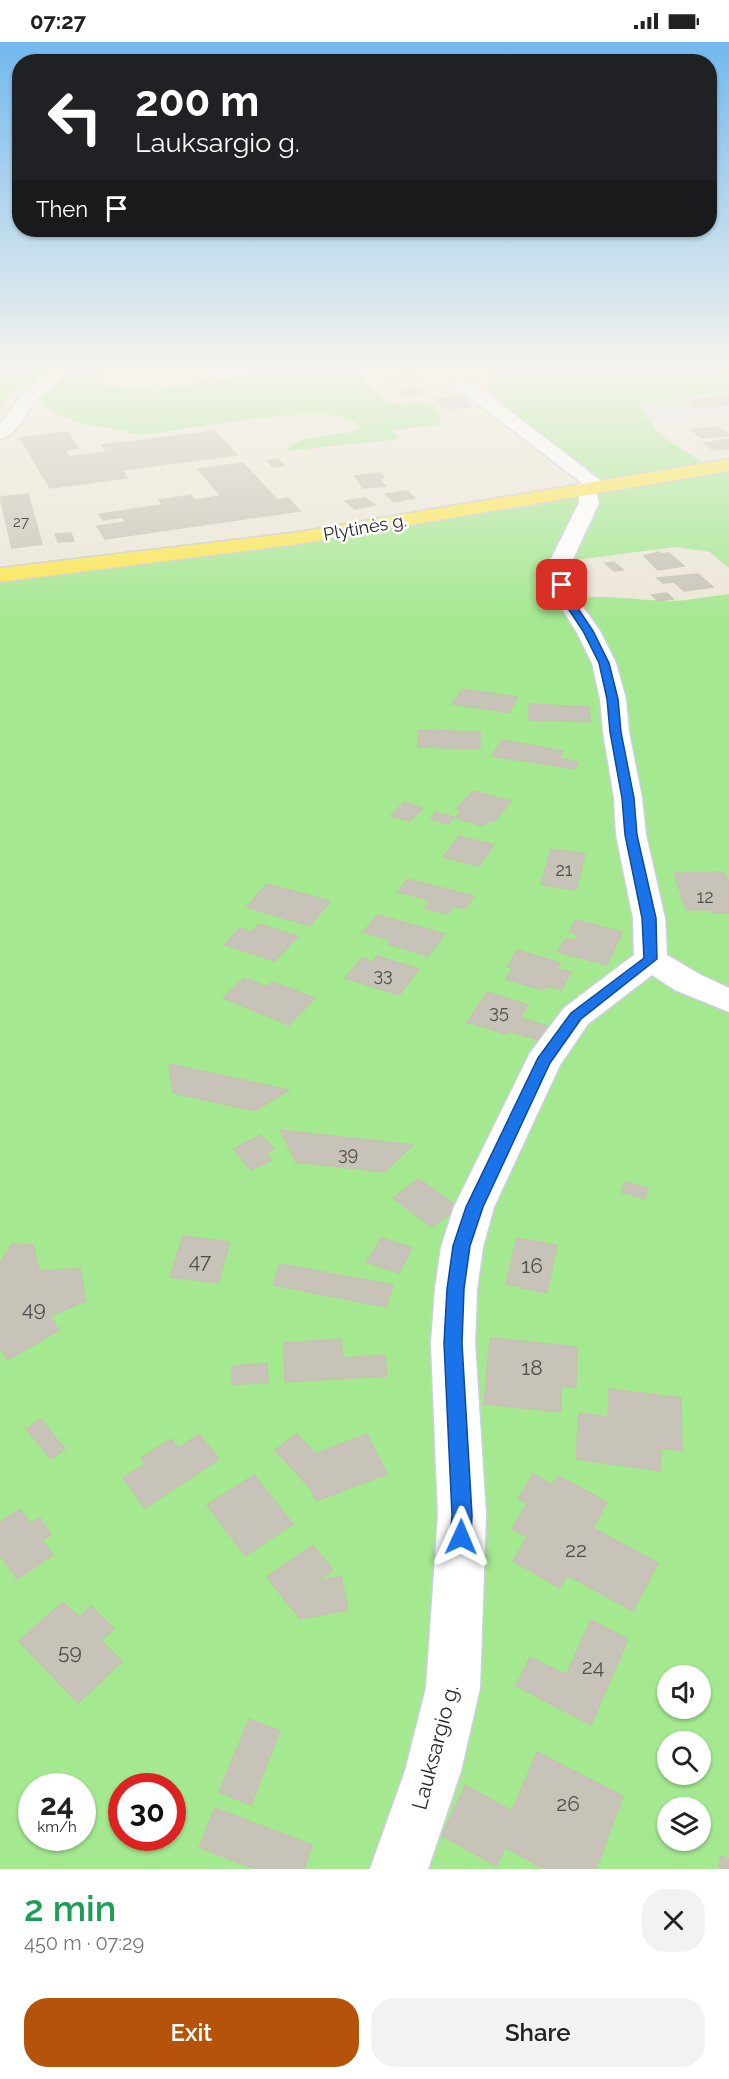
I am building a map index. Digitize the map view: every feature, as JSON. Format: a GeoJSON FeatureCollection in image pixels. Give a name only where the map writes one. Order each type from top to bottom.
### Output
{"type":"FeatureCollection","features":[{"type":"Feature","properties":{"kind":"main road","name":"Plytinės g."},"geometry":{"type":"LineString","coordinates":[[0,575],[292,539],[729,465]]}},
{"type":"Feature","properties":{"kind":"street"},"geometry":{"type":"LineString","coordinates":[[550,454],[591,488],[589,503],[560,563],[562,585],[566,598],[588,631],[606,672],[628,798],[631,835],[649,918],[651,959],[687,982],[729,1001]]}},
{"type":"Feature","properties":{"kind":"street","name":"Lauksargio g."},"geometry":{"type":"LineString","coordinates":[[399,1869],[433,1771],[453,1688],[462,1515],[453,1343],[456,1289],[462,1246],[474,1207],[543,1062],[576,1016],[651,959]]}},
{"type":"Feature","properties":{"kind":"green space"},"geometry":{"type":"Polygon","coordinates":[[[561,454],[690,454],[704,463],[596,482],[561,454]]]}},
{"type":"Feature","properties":{"kind":"green space"},"geometry":{"type":"Polygon","coordinates":[[[729,469],[729,568],[710,552],[675,547],[567,561],[574,599],[609,597],[676,601],[729,594],[729,1869],[0,1869],[0,580],[491,509],[524,508],[556,498],[729,469]]]}},
{"type":"Feature","properties":{"kind":"building"},"geometry":{"type":"Polygon","coordinates":[[[30,454],[67,454],[69,457],[90,454],[237,455],[122,470],[127,478],[50,488],[30,454]]]}},
{"type":"Feature","properties":{"kind":"building"},"geometry":{"type":"Polygon","coordinates":[[[278,459],[284,466],[274,467],[267,461],[278,459]]]}},
{"type":"Feature","properties":{"kind":"building"},"geometry":{"type":"Polygon","coordinates":[[[243,463],[277,500],[288,498],[300,511],[105,539],[97,526],[126,522],[123,517],[103,520],[99,514],[162,505],[159,500],[191,495],[195,500],[221,496],[198,469],[243,463]]]}},
{"type":"Feature","properties":{"kind":"building"},"geometry":{"type":"Polygon","coordinates":[[[381,473],[384,478],[380,479],[385,486],[363,488],[355,476],[381,473]]]}},
{"type":"Feature","properties":{"kind":"building"},"geometry":{"type":"Polygon","coordinates":[[[407,491],[415,498],[394,502],[385,494],[407,491]]]}},
{"type":"Feature","properties":{"kind":"building"},"geometry":{"type":"Polygon","coordinates":[[[28,494],[42,544],[12,548],[0,497],[28,494]]]}},
{"type":"Feature","properties":{"kind":"building"},"geometry":{"type":"Polygon","coordinates":[[[365,498],[375,505],[355,509],[345,501],[365,498]]]}},
{"type":"Feature","properties":{"kind":"building"},"geometry":{"type":"Polygon","coordinates":[[[71,533],[74,541],[58,542],[55,534],[71,533]]]}},
{"type":"Feature","properties":{"kind":"building"},"geometry":{"type":"Polygon","coordinates":[[[659,552],[669,553],[684,566],[658,570],[644,556],[659,552]]]}},
{"type":"Feature","properties":{"kind":"building"},"geometry":{"type":"Polygon","coordinates":[[[614,562],[623,570],[614,571],[605,563],[614,562]]]}},
{"type":"Feature","properties":{"kind":"building"},"geometry":{"type":"Polygon","coordinates":[[[698,574],[713,587],[684,591],[674,582],[663,583],[657,578],[698,574]]]}},
{"type":"Feature","properties":{"kind":"building"},"geometry":{"type":"Polygon","coordinates":[[[667,593],[673,599],[658,601],[652,595],[667,593]]]}},
{"type":"Feature","properties":{"kind":"building"},"geometry":{"type":"Polygon","coordinates":[[[462,689],[517,697],[509,713],[452,704],[462,689]]]}},
{"type":"Feature","properties":{"kind":"building"},"geometry":{"type":"Polygon","coordinates":[[[529,704],[589,707],[590,722],[529,720],[529,704]]]}},
{"type":"Feature","properties":{"kind":"building"},"geometry":{"type":"Polygon","coordinates":[[[419,730],[480,732],[480,749],[418,747],[419,730]]]}},
{"type":"Feature","properties":{"kind":"building"},"geometry":{"type":"Polygon","coordinates":[[[502,740],[563,751],[559,758],[579,762],[575,769],[492,756],[502,740]]]}},
{"type":"Feature","properties":{"kind":"building"},"geometry":{"type":"Polygon","coordinates":[[[473,791],[511,801],[495,821],[490,820],[484,826],[455,818],[462,811],[456,809],[473,791]]]}},
{"type":"Feature","properties":{"kind":"building"},"geometry":{"type":"Polygon","coordinates":[[[404,802],[423,808],[409,821],[390,816],[404,802]]]}},
{"type":"Feature","properties":{"kind":"building"},"geometry":{"type":"Polygon","coordinates":[[[436,812],[454,817],[448,824],[430,819],[436,812]]]}},
{"type":"Feature","properties":{"kind":"building"},"geometry":{"type":"Polygon","coordinates":[[[459,836],[494,845],[479,866],[443,857],[459,836]]]}},
{"type":"Feature","properties":{"kind":"building"},"geometry":{"type":"Polygon","coordinates":[[[551,849],[585,854],[576,890],[541,885],[551,849]]]}},
{"type":"Feature","properties":{"kind":"building"},"geometry":{"type":"Polygon","coordinates":[[[723,872],[729,882],[729,913],[686,910],[674,873],[723,872]]]}},
{"type":"Feature","properties":{"kind":"building"},"geometry":{"type":"Polygon","coordinates":[[[407,879],[474,896],[465,909],[453,906],[447,914],[424,908],[430,900],[398,892],[407,879]]]}},
{"type":"Feature","properties":{"kind":"building"},"geometry":{"type":"Polygon","coordinates":[[[267,884],[330,901],[310,926],[246,907],[267,884]]]}},
{"type":"Feature","properties":{"kind":"building"},"geometry":{"type":"Polygon","coordinates":[[[378,915],[445,934],[428,956],[388,944],[391,940],[363,932],[378,915]]]}},
{"type":"Feature","properties":{"kind":"building"},"geometry":{"type":"Polygon","coordinates":[[[576,920],[622,932],[607,965],[558,952],[565,939],[574,941],[578,934],[569,932],[576,920]]]}},
{"type":"Feature","properties":{"kind":"building"},"geometry":{"type":"Polygon","coordinates":[[[259,924],[298,936],[275,961],[224,945],[240,928],[252,932],[259,924]]]}},
{"type":"Feature","properties":{"kind":"building"},"geometry":{"type":"Polygon","coordinates":[[[517,950],[560,963],[556,968],[571,972],[561,990],[546,986],[543,990],[506,979],[513,968],[507,967],[517,950]]]}},
{"type":"Feature","properties":{"kind":"building"},"geometry":{"type":"Polygon","coordinates":[[[377,956],[419,969],[399,995],[345,978],[362,958],[373,962],[377,956]]]}},
{"type":"Feature","properties":{"kind":"building"},"geometry":{"type":"Polygon","coordinates":[[[244,978],[267,987],[272,982],[315,998],[289,1025],[223,998],[244,978]]]}},
{"type":"Feature","properties":{"kind":"building"},"geometry":{"type":"Polygon","coordinates":[[[487,992],[528,1005],[520,1018],[547,1026],[538,1040],[509,1031],[507,1034],[467,1022],[487,992]]]}},
{"type":"Feature","properties":{"kind":"building"},"geometry":{"type":"Polygon","coordinates":[[[169,1064],[289,1090],[255,1111],[173,1093],[169,1064]]]}},
{"type":"Feature","properties":{"kind":"building"},"geometry":{"type":"Polygon","coordinates":[[[280,1130],[413,1145],[384,1172],[296,1162],[280,1130]]]}},
{"type":"Feature","properties":{"kind":"building"},"geometry":{"type":"Polygon","coordinates":[[[261,1135],[274,1149],[266,1153],[272,1160],[251,1170],[233,1149],[261,1135]]]}},
{"type":"Feature","properties":{"kind":"building"},"geometry":{"type":"Polygon","coordinates":[[[419,1179],[458,1207],[432,1227],[393,1198],[419,1179]]]}},
{"type":"Feature","properties":{"kind":"building"},"geometry":{"type":"Polygon","coordinates":[[[625,1182],[648,1188],[645,1199],[621,1192],[625,1182]]]}},
{"type":"Feature","properties":{"kind":"building"},"geometry":{"type":"Polygon","coordinates":[[[183,1236],[230,1242],[218,1283],[170,1277],[183,1236]]]}},
{"type":"Feature","properties":{"kind":"building"},"geometry":{"type":"Polygon","coordinates":[[[381,1238],[412,1248],[399,1273],[367,1262],[381,1238]]]}},
{"type":"Feature","properties":{"kind":"building"},"geometry":{"type":"Polygon","coordinates":[[[517,1238],[557,1245],[547,1293],[506,1284],[517,1238]]]}},
{"type":"Feature","properties":{"kind":"building"},"geometry":{"type":"Polygon","coordinates":[[[11,1244],[33,1245],[39,1270],[80,1269],[86,1301],[50,1316],[59,1330],[8,1360],[0,1348],[0,1264],[11,1244]]]}},
{"type":"Feature","properties":{"kind":"building"},"geometry":{"type":"Polygon","coordinates":[[[280,1264],[393,1285],[386,1307],[273,1285],[280,1264]]]}},
{"type":"Feature","properties":{"kind":"building"},"geometry":{"type":"Polygon","coordinates":[[[490,1338],[577,1347],[576,1388],[561,1386],[561,1412],[484,1404],[490,1338]]]}},
{"type":"Feature","properties":{"kind":"building"},"geometry":{"type":"Polygon","coordinates":[[[341,1339],[343,1358],[385,1355],[387,1376],[285,1382],[284,1343],[341,1339]]]}},
{"type":"Feature","properties":{"kind":"building"},"geometry":{"type":"Polygon","coordinates":[[[267,1363],[268,1382],[232,1385],[232,1366],[267,1363]]]}},
{"type":"Feature","properties":{"kind":"building"},"geometry":{"type":"Polygon","coordinates":[[[609,1389],[681,1398],[682,1451],[661,1448],[661,1471],[576,1459],[579,1413],[608,1417],[609,1389]]]}},
{"type":"Feature","properties":{"kind":"building"},"geometry":{"type":"Polygon","coordinates":[[[41,1419],[65,1449],[51,1459],[26,1429],[41,1419]]]}},
{"type":"Feature","properties":{"kind":"building"},"geometry":{"type":"Polygon","coordinates":[[[199,1434],[219,1459],[145,1508],[123,1478],[146,1464],[141,1458],[171,1439],[178,1448],[199,1434]]]}},
{"type":"Feature","properties":{"kind":"building"},"geometry":{"type":"Polygon","coordinates":[[[297,1434],[315,1454],[367,1434],[387,1474],[316,1501],[311,1489],[275,1450],[297,1434]]]}},
{"type":"Feature","properties":{"kind":"building"},"geometry":{"type":"Polygon","coordinates":[[[533,1474],[552,1485],[558,1476],[607,1502],[593,1528],[658,1563],[633,1611],[567,1575],[560,1588],[513,1561],[527,1537],[512,1529],[527,1503],[518,1499],[533,1474]]]}},
{"type":"Feature","properties":{"kind":"building"},"geometry":{"type":"Polygon","coordinates":[[[254,1475],[293,1524],[245,1556],[207,1505],[254,1475]]]}},
{"type":"Feature","properties":{"kind":"building"},"geometry":{"type":"Polygon","coordinates":[[[20,1509],[31,1523],[40,1518],[51,1534],[42,1540],[53,1555],[17,1579],[0,1555],[0,1522],[20,1509]]]}},
{"type":"Feature","properties":{"kind":"building"},"geometry":{"type":"Polygon","coordinates":[[[313,1545],[333,1570],[317,1581],[341,1576],[348,1610],[300,1619],[267,1577],[313,1545]]]}},
{"type":"Feature","properties":{"kind":"building"},"geometry":{"type":"Polygon","coordinates":[[[63,1602],[79,1617],[91,1606],[114,1629],[101,1640],[122,1662],[78,1703],[19,1641],[63,1602]]]}},
{"type":"Feature","properties":{"kind":"building"},"geometry":{"type":"Polygon","coordinates":[[[591,1620],[628,1639],[591,1725],[516,1686],[530,1657],[566,1675],[591,1620]]]}},
{"type":"Feature","properties":{"kind":"building"},"geometry":{"type":"Polygon","coordinates":[[[249,1719],[280,1731],[251,1805],[219,1792],[249,1719]]]}},
{"type":"Feature","properties":{"kind":"building"},"geometry":{"type":"Polygon","coordinates":[[[537,1752],[623,1796],[596,1869],[544,1869],[505,1847],[497,1866],[442,1836],[465,1785],[512,1811],[537,1752]]]}},
{"type":"Feature","properties":{"kind":"building"},"geometry":{"type":"Polygon","coordinates":[[[215,1808],[312,1845],[304,1869],[255,1869],[199,1847],[215,1808]]]}},
{"type":"Feature","properties":{"kind":"building"},"geometry":{"type":"Polygon","coordinates":[[[721,1856],[729,1860],[729,1869],[718,1869],[721,1856]]]}},
{"type":"Feature","properties":{"kind":"route"},"geometry":{"type":"LineString","coordinates":[[461,1537],[462,1515],[453,1343],[456,1289],[462,1246],[474,1207],[543,1062],[576,1016],[651,959],[649,918],[631,835],[628,798],[616,732],[613,699],[604,663],[588,631],[566,598],[562,585]]}}]}
